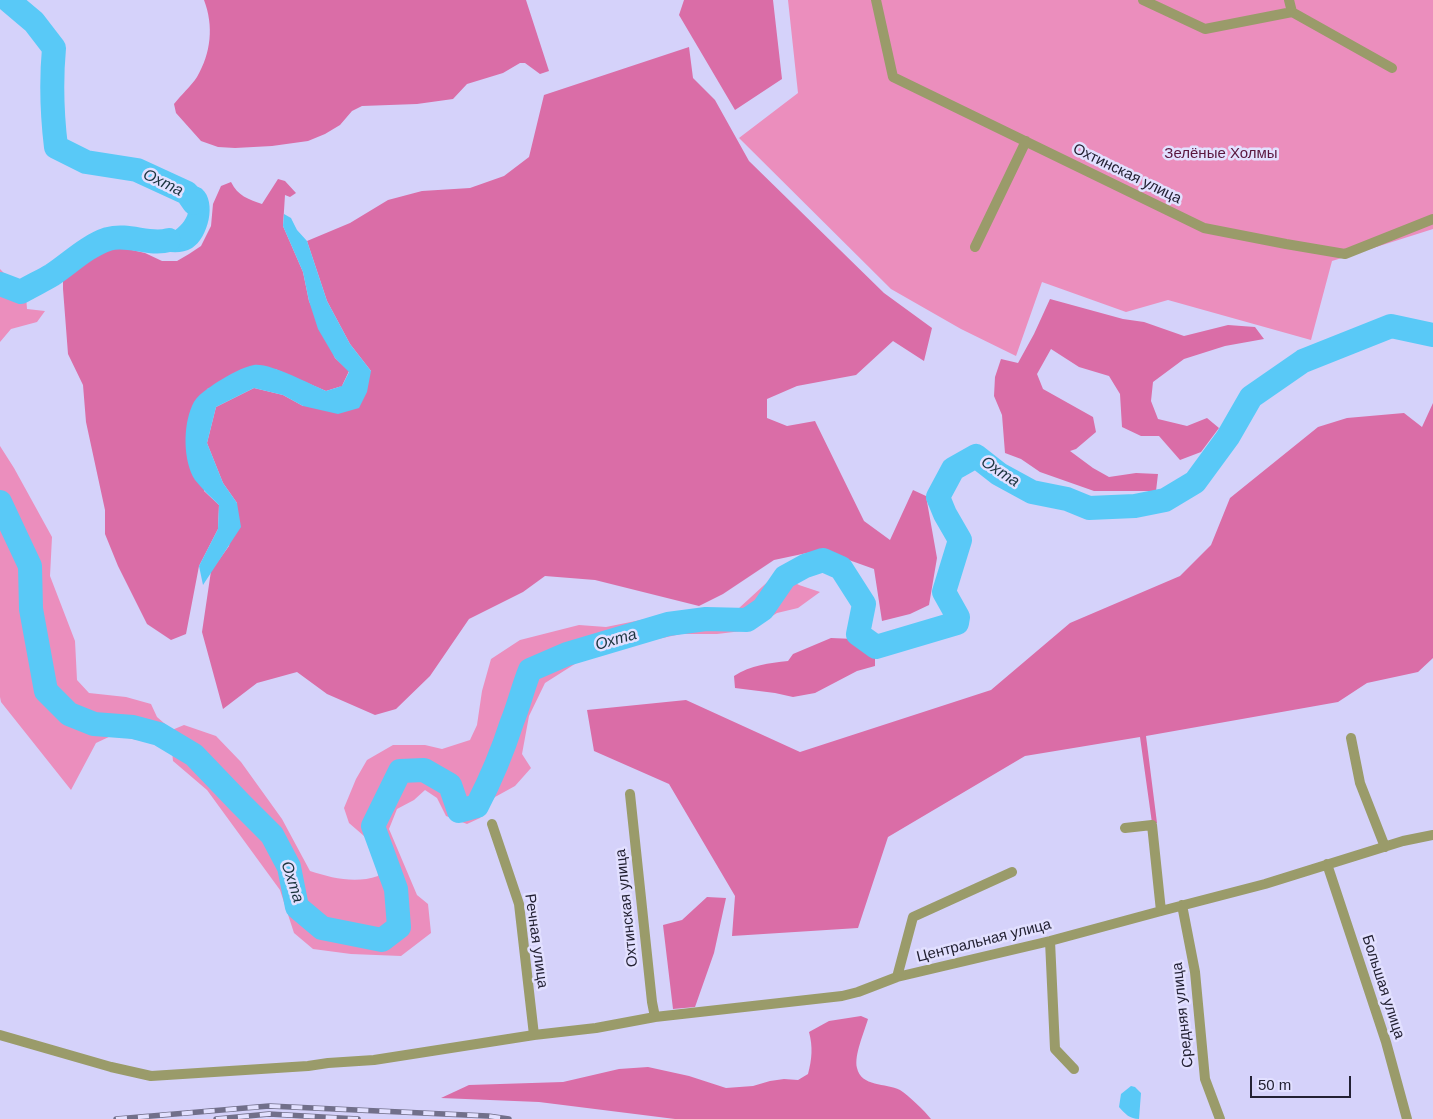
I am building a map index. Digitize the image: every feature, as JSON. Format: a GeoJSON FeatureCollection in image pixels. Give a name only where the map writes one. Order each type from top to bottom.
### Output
{"type":"FeatureCollection","features":[{"type":"Feature","properties":{"kind":"street","name":"Охтинская улица"},"geometry":{"type":"LineString","coordinates":[[876,0],[893,77],[1204,228],[1345,254],[1433,219]]}},
{"type":"Feature","properties":{"kind":"street"},"geometry":{"type":"LineString","coordinates":[[1143,0],[1205,29],[1292,12],[1392,68]]}},
{"type":"Feature","properties":{"kind":"street"},"geometry":{"type":"LineString","coordinates":[[1289,0],[1292,12]]}},
{"type":"Feature","properties":{"kind":"street"},"geometry":{"type":"LineString","coordinates":[[975,247],[1026,141]]}},
{"type":"Feature","properties":{"kind":"street"},"geometry":{"type":"LineString","coordinates":[[1351,738],[1360,782],[1385,847]]}},
{"type":"Feature","properties":{"kind":"street","name":"Охтинская улица"},"geometry":{"type":"LineString","coordinates":[[630,794],[652,1002],[656,1018]]}},
{"type":"Feature","properties":{"kind":"street","name":"Речная улица"},"geometry":{"type":"LineString","coordinates":[[492,824],[519,904],[534,1035]]}},
{"type":"Feature","properties":{"kind":"street"},"geometry":{"type":"LineString","coordinates":[[1124,828],[1152,825],[1162,911]]}},
{"type":"Feature","properties":{"kind":"street","name":"Центральная улица"},"geometry":{"type":"LineString","coordinates":[[0,1035],[112,1067],[151,1076],[289,1068],[374,1060],[656,1018],[842,996],[897,977],[1050,940],[1264,884],[1385,847],[1433,835]]}},
{"type":"Feature","properties":{"kind":"street","name":"Большая улица"},"geometry":{"type":"LineString","coordinates":[[1327,864],[1386,1042],[1407,1119]]}},
{"type":"Feature","properties":{"kind":"street"},"geometry":{"type":"LineString","coordinates":[[897,977],[913,917],[1012,872]]}},
{"type":"Feature","properties":{"kind":"street","name":"Средняя улица"},"geometry":{"type":"LineString","coordinates":[[1182,905],[1195,972],[1205,1079],[1220,1119]]}},
{"type":"Feature","properties":{"kind":"street"},"geometry":{"type":"LineString","coordinates":[[1050,940],[1055,1049],[1074,1069]]}},
{"type":"Feature","properties":{"kind":"green space","name":"Зелёные Холмы"},"geometry":{"type":"Polygon","coordinates":[[[788,0],[1433,0],[1433,229],[1332,261],[1311,340],[1168,300],[1126,312],[1042,282],[1016,356],[961,329],[891,289],[739,138],[798,93],[788,0]]]}},
{"type":"Feature","properties":{"kind":"green space"},"geometry":{"type":"Polygon","coordinates":[[[0,269],[26,296],[27,309],[45,311],[37,322],[11,329],[0,342],[0,269]]]}},
{"type":"Feature","properties":{"kind":"green space"},"geometry":{"type":"Polygon","coordinates":[[[0,446],[52,537],[50,576],[75,641],[77,680],[89,693],[126,697],[151,704],[157,717],[172,730],[184,725],[216,736],[241,762],[282,819],[310,871],[335,878],[361,880],[378,876],[376,854],[364,836],[349,823],[344,808],[356,779],[367,760],[393,745],[425,745],[442,749],[470,740],[477,725],[482,691],[491,659],[520,640],[579,625],[606,627],[685,611],[738,609],[775,575],[785,577],[799,585],[820,592],[798,608],[777,613],[750,630],[717,634],[681,634],[644,642],[578,662],[545,683],[529,716],[522,754],[531,768],[515,786],[495,797],[480,818],[467,824],[446,816],[437,798],[425,790],[414,800],[397,809],[389,829],[417,895],[428,904],[431,933],[401,956],[351,954],[313,949],[294,933],[280,890],[207,790],[173,761],[171,741],[157,744],[113,735],[96,743],[71,790],[1,702],[0,446]]]}},
{"type":"Feature","properties":{"kind":"shaded area"},"geometry":{"type":"Polygon","coordinates":[[[204,0],[526,0],[549,71],[540,74],[525,63],[520,63],[503,73],[467,84],[453,99],[417,104],[362,106],[352,111],[340,125],[308,141],[272,146],[218,147],[201,141],[176,113],[174,104],[197,77],[208,49],[210,29],[204,0]]]}},
{"type":"Feature","properties":{"kind":"shaded area"},"geometry":{"type":"Polygon","coordinates":[[[684,0],[773,0],[782,79],[735,110],[679,15],[684,0]]]}},
{"type":"Feature","properties":{"kind":"shaded area"},"geometry":{"type":"Polygon","coordinates":[[[689,47],[693,78],[715,100],[749,161],[884,293],[932,328],[924,361],[893,341],[856,375],[797,386],[767,399],[767,418],[787,426],[815,421],[864,521],[890,540],[913,490],[926,496],[937,558],[929,605],[910,614],[882,621],[874,569],[821,550],[774,560],[723,594],[699,606],[595,580],[545,576],[523,592],[469,619],[430,676],[396,709],[375,715],[327,694],[297,672],[257,683],[223,709],[202,632],[211,571],[229,546],[237,503],[223,483],[207,443],[216,407],[254,388],[283,395],[303,406],[371,371],[350,344],[327,301],[307,241],[350,223],[388,200],[422,191],[470,188],[504,176],[529,157],[544,95],[689,47]]]}},
{"type":"Feature","properties":{"kind":"shaded area"},"geometry":{"type":"Polygon","coordinates":[[[278,179],[285,181],[296,193],[290,197],[285,195],[283,226],[303,272],[309,301],[335,358],[349,371],[342,386],[326,391],[275,369],[207,389],[204,491],[219,505],[218,529],[199,566],[186,634],[171,640],[147,624],[118,566],[105,534],[105,510],[86,422],[83,385],[68,354],[63,278],[80,259],[110,249],[123,248],[145,253],[162,261],[177,261],[201,246],[211,226],[213,204],[221,186],[231,182],[240,194],[262,204],[278,179]]]}},
{"type":"Feature","properties":{"kind":"shaded area"},"geometry":{"type":"Polygon","coordinates":[[[1050,299],[1123,319],[1144,322],[1184,336],[1228,325],[1255,327],[1264,339],[1225,346],[1184,359],[1153,382],[1151,401],[1158,419],[1187,426],[1207,418],[1219,428],[1201,452],[1180,460],[1159,436],[1141,436],[1122,427],[1120,394],[1109,376],[1079,367],[1051,349],[1037,374],[1043,389],[1093,417],[1096,432],[1076,449],[1070,451],[1109,477],[1136,473],[1158,474],[1156,491],[1094,491],[1040,472],[1021,459],[1005,453],[1002,415],[994,396],[995,377],[1001,359],[1018,363],[1050,299]]]}},
{"type":"Feature","properties":{"kind":"shaded area"},"geometry":{"type":"Polygon","coordinates":[[[1433,403],[1433,658],[1418,672],[1367,683],[1338,702],[1146,736],[1157,823],[1152,823],[1140,737],[1025,756],[888,837],[858,928],[732,936],[735,896],[669,784],[594,751],[587,710],[686,700],[800,752],[991,690],[1070,623],[1180,576],[1211,545],[1230,498],[1318,427],[1347,418],[1404,413],[1422,427],[1433,403]]]}},
{"type":"Feature","properties":{"kind":"shaded area"},"geometry":{"type":"Polygon","coordinates":[[[831,638],[854,639],[875,654],[875,666],[857,671],[815,693],[793,697],[735,688],[734,676],[740,672],[760,665],[788,661],[793,654],[831,638]]]}},
{"type":"Feature","properties":{"kind":"shaded area"},"geometry":{"type":"Polygon","coordinates":[[[707,897],[726,898],[714,953],[695,1007],[673,1009],[663,925],[682,920],[707,897]]]}},
{"type":"Feature","properties":{"kind":"shaded area"},"geometry":{"type":"Polygon","coordinates":[[[861,1016],[868,1019],[856,1063],[859,1074],[875,1084],[900,1090],[931,1119],[675,1119],[539,1102],[441,1098],[469,1085],[563,1082],[619,1069],[648,1067],[689,1076],[726,1088],[753,1086],[784,1079],[798,1080],[808,1074],[811,1058],[809,1032],[829,1021],[861,1016]]]}},
{"type":"Feature","properties":{"kind":"water"},"geometry":{"type":"Polygon","coordinates":[[[191,184],[202,189],[207,195],[209,202],[209,220],[198,243],[185,251],[171,252],[157,249],[138,238],[162,237],[178,228],[186,218],[189,207],[184,196],[170,185],[191,184]]]}},
{"type":"Feature","properties":{"kind":"water"},"geometry":{"type":"Polygon","coordinates":[[[284,214],[291,218],[297,230],[307,241],[327,301],[350,344],[371,371],[367,392],[359,408],[338,414],[303,406],[283,395],[254,388],[216,407],[207,443],[223,483],[237,503],[241,527],[203,585],[199,566],[218,529],[219,505],[195,480],[188,463],[186,433],[189,414],[194,402],[219,381],[241,369],[254,365],[270,367],[326,391],[342,386],[349,372],[335,358],[318,329],[309,301],[303,272],[283,226],[284,214]]]}},
{"type":"Feature","properties":{"kind":"water"},"geometry":{"type":"Polygon","coordinates":[[[1131,1086],[1141,1093],[1139,1119],[1128,1116],[1119,1107],[1121,1094],[1131,1086]]]}},
{"type":"Feature","properties":{"kind":"waterway","name":"Охта"},"geometry":{"type":"LineString","coordinates":[[8,0],[34,22],[54,48],[52,98],[56,147],[86,162],[137,170],[187,193],[194,203]]}},
{"type":"Feature","properties":{"kind":"waterway","name":"Охта"},"geometry":{"type":"LineString","coordinates":[[0,284],[21,292],[52,275],[93,246],[108,239],[124,237],[154,242],[169,240]]}},
{"type":"Feature","properties":{"kind":"waterway","name":"Охта"},"geometry":{"type":"LineString","coordinates":[[0,502],[30,566],[31,609],[46,691],[69,714],[94,724],[133,727],[159,734],[194,755],[272,835],[289,867],[297,907],[322,928],[382,940],[399,927],[396,889],[373,826],[400,771],[424,770],[450,785],[459,811],[477,806],[501,754],[530,670],[567,654],[668,624],[706,619],[747,620],[763,609],[785,577],[805,566],[823,560],[841,568],[864,604],[858,634],[876,647],[957,623],[958,617],[944,592],[960,540],[945,514],[938,497],[953,469],[976,456],[999,474],[1032,492],[1067,499],[1089,508],[1135,506],[1165,500],[1195,482],[1228,437],[1251,397],[1303,361],[1391,326],[1433,335]]}},
{"type":"Feature","properties":{"kind":"railway"},"geometry":{"type":"LineString","coordinates":[[116,1119],[269,1106],[488,1116],[509,1119]]}},
{"type":"Feature","properties":{"kind":"railway"},"geometry":{"type":"LineString","coordinates":[[216,1119],[269,1114],[358,1119]]}}]}
